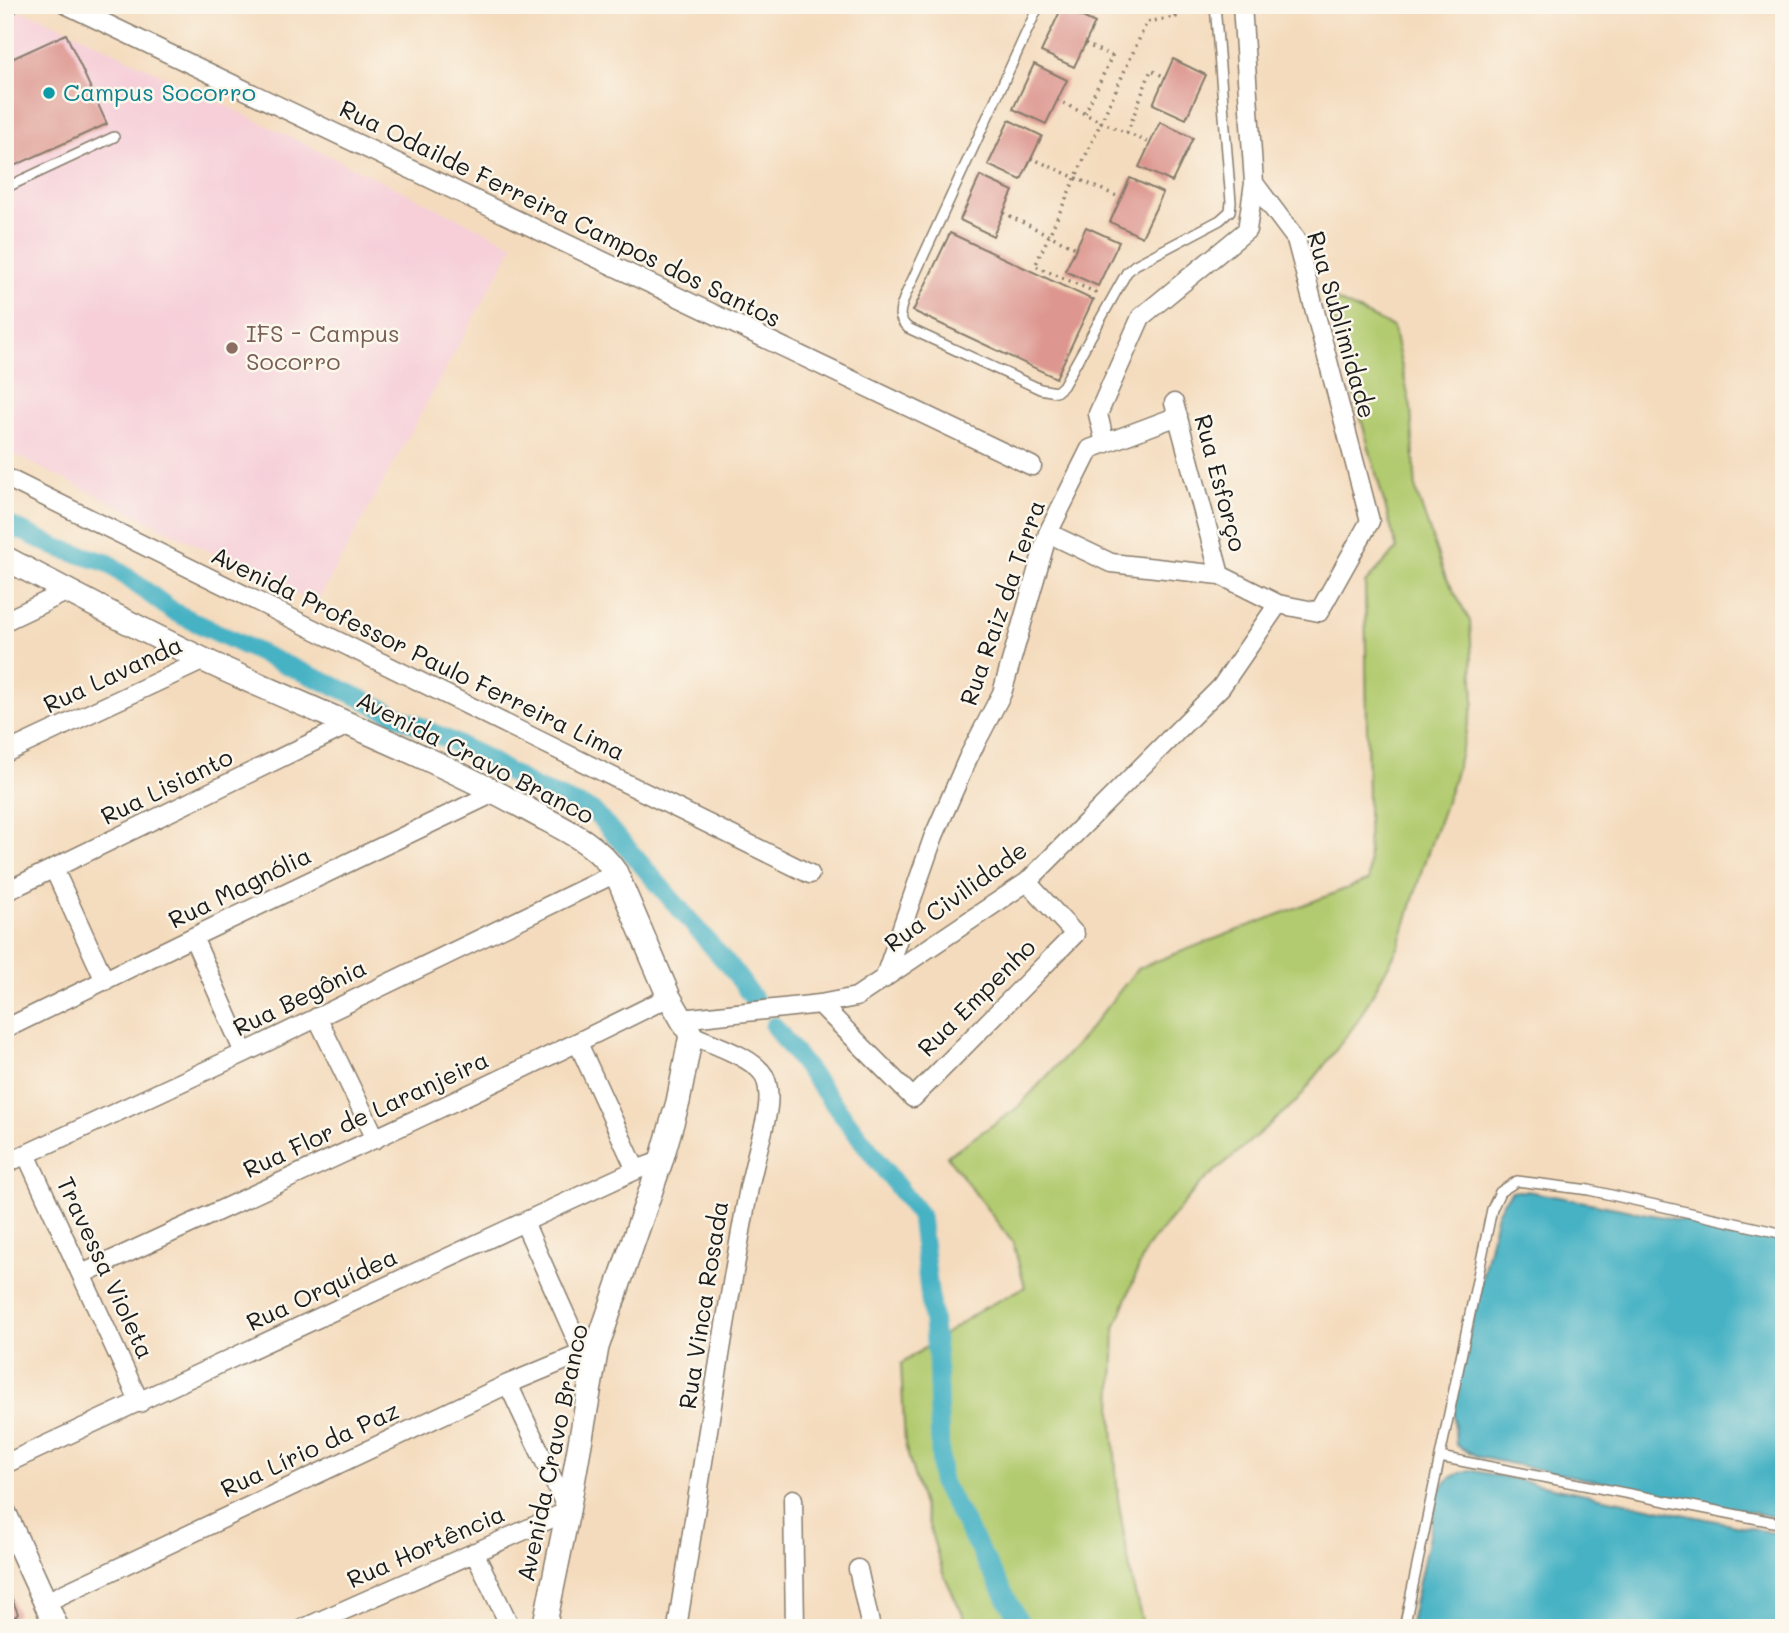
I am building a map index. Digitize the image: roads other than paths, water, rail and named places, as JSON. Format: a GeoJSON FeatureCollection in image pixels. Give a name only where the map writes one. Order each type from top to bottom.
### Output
{"type":"FeatureCollection","features":[{"type":"Feature","properties":{"kind":"street","name":"Rua Odailde Ferreira Campos dos Santos"},"geometry":{"type":"LineString","coordinates":[[67,5],[1032,466]]}},
{"type":"Feature","properties":{"kind":"street"},"geometry":{"type":"LineString","coordinates":[[1105,443],[1098,414],[1141,317],[1247,230],[1254,183],[1242,5]]}},
{"type":"Feature","properties":{"kind":"street","name":"Rua Sublimidade"},"geometry":{"type":"LineString","coordinates":[[1254,183],[1296,239],[1370,521],[1319,612],[1278,604]]}},
{"type":"Feature","properties":{"kind":"street","name":"Rua Raiz da Terra"},"geometry":{"type":"LineString","coordinates":[[884,979],[933,838],[968,758],[1002,693],[1048,533],[1090,449],[1176,410]]}},
{"type":"Feature","properties":{"kind":"street","name":"Rua Esforço"},"geometry":{"type":"LineString","coordinates":[[1176,410],[1220,575]]}},
{"type":"Feature","properties":{"kind":"street","name":"Avenida Professor Paulo Ferreira Lima"},"geometry":{"type":"LineString","coordinates":[[5,477],[810,874]]}},
{"type":"Feature","properties":{"kind":"street"},"geometry":{"type":"LineString","coordinates":[[1048,533],[1111,562],[1220,575],[1278,604]]}},
{"type":"Feature","properties":{"kind":"street","name":"Avenida Cravo Branco"},"geometry":{"type":"LineString","coordinates":[[5,558],[204,660],[496,792],[586,842],[604,856],[616,873],[669,997],[686,1027],[678,1102],[660,1161],[590,1350],[568,1510],[544,1628]]}},
{"type":"Feature","properties":{"kind":"street"},"geometry":{"type":"LineString","coordinates":[[5,621],[68,591]]}},
{"type":"Feature","properties":{"kind":"street","name":"Rua Civilidade"},"geometry":{"type":"LineString","coordinates":[[686,1027],[856,998],[1027,882],[1221,687],[1278,604]]}},
{"type":"Feature","properties":{"kind":"street","name":"Rua Lavanda"},"geometry":{"type":"LineString","coordinates":[[5,753],[204,660]]}},
{"type":"Feature","properties":{"kind":"street","name":"Rua Lisianto"},"geometry":{"type":"LineString","coordinates":[[5,892],[350,724]]}},
{"type":"Feature","properties":{"kind":"street","name":"Rua Magnólia"},"geometry":{"type":"LineString","coordinates":[[5,1029],[496,792]]}},
{"type":"Feature","properties":{"kind":"street"},"geometry":{"type":"LineString","coordinates":[[54,869],[105,981]]}},
{"type":"Feature","properties":{"kind":"street","name":"Rua Begônia"},"geometry":{"type":"LineString","coordinates":[[5,1164],[244,1053],[616,873]]}},
{"type":"Feature","properties":{"kind":"street","name":"Rua Empenho"},"geometry":{"type":"LineString","coordinates":[[820,1004],[913,1098],[1075,934],[1027,882]]}},
{"type":"Feature","properties":{"kind":"street"},"geometry":{"type":"LineString","coordinates":[[193,937],[244,1053]]}},
{"type":"Feature","properties":{"kind":"street","name":"Rua Flor de Laranjeira"},"geometry":{"type":"LineString","coordinates":[[82,1274],[376,1139],[669,997]]}},
{"type":"Feature","properties":{"kind":"street"},"geometry":{"type":"LineString","coordinates":[[317,1017],[376,1139]]}},
{"type":"Feature","properties":{"kind":"street","name":"Rua Vinca Rosada"},"geometry":{"type":"LineString","coordinates":[[677,1628],[733,1273],[769,1093],[766,1079],[760,1070],[686,1027]]}},
{"type":"Feature","properties":{"kind":"street"},"geometry":{"type":"LineString","coordinates":[[578,1043],[636,1170]]}},
{"type":"Feature","properties":{"kind":"street","name":"Travessa Violeta"},"geometry":{"type":"LineString","coordinates":[[26,1154],[140,1403]]}},
{"type":"Feature","properties":{"kind":"street","name":"Rua Orquídea"},"geometry":{"type":"LineString","coordinates":[[5,1464],[660,1161]]}},
{"type":"Feature","properties":{"kind":"street"},"geometry":{"type":"LineString","coordinates":[[524,1222],[590,1350]]}},
{"type":"Feature","properties":{"kind":"street","name":"Rua Lírio da Paz"},"geometry":{"type":"LineString","coordinates":[[46,1602],[508,1384],[590,1350]]}},
{"type":"Feature","properties":{"kind":"street"},"geometry":{"type":"LineString","coordinates":[[508,1384],[568,1510]]}},
{"type":"Feature","properties":{"kind":"street"},"geometry":{"type":"LineString","coordinates":[[793,1499],[795,1628]]}},
{"type":"Feature","properties":{"kind":"street","name":"Rua Hortência"},"geometry":{"type":"LineString","coordinates":[[304,1628],[568,1510]]}},
{"type":"Feature","properties":{"kind":"street"},"geometry":{"type":"LineString","coordinates":[[5,1514],[57,1628]]}},
{"type":"Feature","properties":{"kind":"street"},"geometry":{"type":"LineString","coordinates":[[474,1552],[511,1628]]}},
{"type":"Feature","properties":{"kind":"street"},"geometry":{"type":"LineString","coordinates":[[858,1569],[871,1628]]}},
{"type":"Feature","properties":{"kind":"lane"},"geometry":{"type":"LineString","coordinates":[[1039,5],[900,312],[901,321],[908,328],[1040,388],[1056,392],[1063,386],[1127,272],[1135,265],[1220,220],[1230,211],[1215,5]]}},
{"type":"Feature","properties":{"kind":"lane"},"geometry":{"type":"LineString","coordinates":[[5,188],[114,137]]}},
{"type":"Feature","properties":{"kind":"lane"},"geometry":{"type":"LineString","coordinates":[[1404,1628],[1492,1209],[1500,1192],[1517,1181],[1589,1190],[1784,1234]]}},
{"type":"Feature","properties":{"kind":"lane"},"geometry":{"type":"LineString","coordinates":[[1440,1457],[1784,1524]]}},
{"type":"Feature","properties":{"kind":"water"},"geometry":{"type":"Polygon","coordinates":[[[1512,1191],[1527,1191],[1784,1240],[1784,1519],[1478,1457],[1456,1445],[1453,1404],[1497,1213],[1512,1191]]]}},
{"type":"Feature","properties":{"kind":"water"},"geometry":{"type":"Polygon","coordinates":[[[1470,1470],[1784,1535],[1784,1628],[1409,1628],[1438,1494],[1451,1478],[1470,1470]]]}},
{"type":"Feature","properties":{"kind":"waterway"},"geometry":{"type":"LineString","coordinates":[[5,523],[58,548],[108,563],[174,612],[482,756],[533,787],[593,811],[735,973],[757,1004]]}},
{"type":"Feature","properties":{"kind":"waterway"},"geometry":{"type":"LineString","coordinates":[[774,1026],[920,1216],[937,1358],[941,1481],[1023,1628]]}},
{"type":"Feature","properties":{"kind":"place","name":"Campus Socorro"},"geometry":{"type":"Point","coordinates":[49,93]}},
{"type":"Feature","properties":{"kind":"place","name":"IFS - Campus Socorro"},"geometry":{"type":"Point","coordinates":[232,348]}}]}
